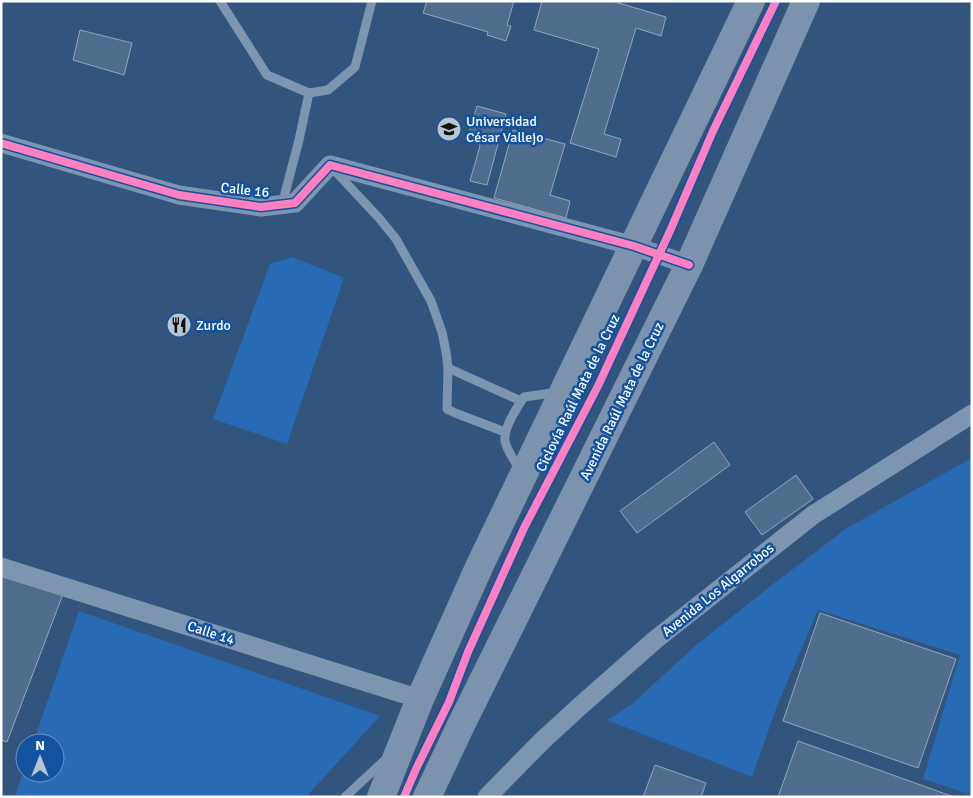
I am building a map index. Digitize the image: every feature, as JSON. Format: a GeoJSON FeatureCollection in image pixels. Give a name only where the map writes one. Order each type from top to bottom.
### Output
{"type":"FeatureCollection","features":[{"type":"Feature","properties":{"kind":"main road"},"geometry":{"type":"LineString","coordinates":[[381,797],[420,700],[480,565],[750,1]]}},
{"type":"Feature","properties":{"kind":"main road","name":"Avenida Raúl Mata de la Cruz"},"geometry":{"type":"LineString","coordinates":[[427,797],[689,265],[806,1]]}},
{"type":"Feature","properties":{"kind":"street","name":"Calle 16"},"geometry":{"type":"LineString","coordinates":[[1,143],[179,194],[261,207],[295,203],[330,165]]}},
{"type":"Feature","properties":{"kind":"street"},"geometry":{"type":"LineString","coordinates":[[330,165],[634,246],[689,265]]}},
{"type":"Feature","properties":{"kind":"street","name":"Avenida Los Algarrobos"},"geometry":{"type":"LineString","coordinates":[[487,797],[557,727],[655,640],[813,514],[972,414]]}},
{"type":"Feature","properties":{"kind":"street","name":"Calle 14"},"geometry":{"type":"LineString","coordinates":[[1,567],[420,700]]}},
{"type":"Feature","properties":{"kind":"lane"},"geometry":{"type":"LineString","coordinates":[[220,1],[268,75],[309,93],[328,90],[355,67],[372,1]]}},
{"type":"Feature","properties":{"kind":"lane"},"geometry":{"type":"LineString","coordinates":[[282,205],[309,93]]}},
{"type":"Feature","properties":{"kind":"lane"},"geometry":{"type":"LineString","coordinates":[[330,165],[396,239],[431,301],[442,332],[448,368],[447,408],[455,413],[505,432]]}},
{"type":"Feature","properties":{"kind":"lane"},"geometry":{"type":"LineString","coordinates":[[448,368],[521,401]]}},
{"type":"Feature","properties":{"kind":"lane"},"geometry":{"type":"LineString","coordinates":[[523,475],[505,443],[505,432],[524,397],[564,391]]}},
{"type":"Feature","properties":{"kind":"lane"},"geometry":{"type":"LineString","coordinates":[[345,797],[401,746]]}},
{"type":"Feature","properties":{"kind":"shaded area"},"geometry":{"type":"Polygon","coordinates":[[[292,257],[344,278],[287,444],[213,419],[270,264],[292,257]]]}},
{"type":"Feature","properties":{"kind":"shaded area"},"geometry":{"type":"Polygon","coordinates":[[[972,458],[972,795],[923,779],[960,655],[818,610],[777,706],[752,777],[607,720],[631,705],[695,646],[847,528],[972,458]]]}},
{"type":"Feature","properties":{"kind":"shaded area"},"geometry":{"type":"Polygon","coordinates":[[[79,611],[380,716],[306,797],[15,797],[20,783],[65,783],[65,733],[36,733],[79,611]]]}},
{"type":"Feature","properties":{"kind":"building"},"geometry":{"type":"Polygon","coordinates":[[[427,1],[514,1],[507,25],[511,26],[506,41],[487,35],[488,32],[423,13],[427,1]]]}},
{"type":"Feature","properties":{"kind":"building"},"geometry":{"type":"Polygon","coordinates":[[[542,1],[612,1],[666,17],[661,36],[636,28],[604,134],[621,139],[616,157],[570,143],[599,49],[534,30],[542,1]]]}},
{"type":"Feature","properties":{"kind":"building"},"geometry":{"type":"Polygon","coordinates":[[[80,30],[132,43],[124,75],[73,60],[80,30]]]}},
{"type":"Feature","properties":{"kind":"building"},"geometry":{"type":"Polygon","coordinates":[[[477,106],[506,114],[487,185],[470,181],[480,146],[469,133],[477,106]]]}},
{"type":"Feature","properties":{"kind":"building"},"geometry":{"type":"Polygon","coordinates":[[[513,130],[565,144],[550,195],[570,201],[566,218],[494,198],[513,130]]]}},
{"type":"Feature","properties":{"kind":"building"},"geometry":{"type":"Polygon","coordinates":[[[714,442],[730,465],[637,533],[620,511],[714,442]]]}},
{"type":"Feature","properties":{"kind":"building"},"geometry":{"type":"Polygon","coordinates":[[[796,475],[813,499],[762,535],[745,512],[796,475]]]}},
{"type":"Feature","properties":{"kind":"building"},"geometry":{"type":"Polygon","coordinates":[[[1,574],[63,594],[7,742],[1,740],[1,574]]]}},
{"type":"Feature","properties":{"kind":"building"},"geometry":{"type":"Polygon","coordinates":[[[820,613],[956,659],[918,768],[783,721],[820,613]]]}},
{"type":"Feature","properties":{"kind":"building"},"geometry":{"type":"Polygon","coordinates":[[[798,741],[954,797],[778,797],[798,741]]]}},
{"type":"Feature","properties":{"kind":"building"},"geometry":{"type":"Polygon","coordinates":[[[655,765],[706,783],[701,797],[643,797],[655,765]]]}},
{"type":"Feature","properties":{"kind":"cycle path","name":"Ciclovía Raúl Mata de la Cruz"},"geometry":{"type":"LineString","coordinates":[[404,797],[449,702],[468,652],[524,528],[598,386],[670,231],[713,131],[776,1]]}},
{"type":"Feature","properties":{"kind":"cycle path"},"geometry":{"type":"LineString","coordinates":[[1,143],[179,195],[261,207],[295,203],[330,165],[634,246],[689,265]]}},
{"type":"Feature","properties":{"kind":"place","name":"Universidad César Vallejo"},"geometry":{"type":"Point","coordinates":[449,129]}},
{"type":"Feature","properties":{"kind":"place","name":"Zurdo"},"geometry":{"type":"Point","coordinates":[179,325]}}]}
